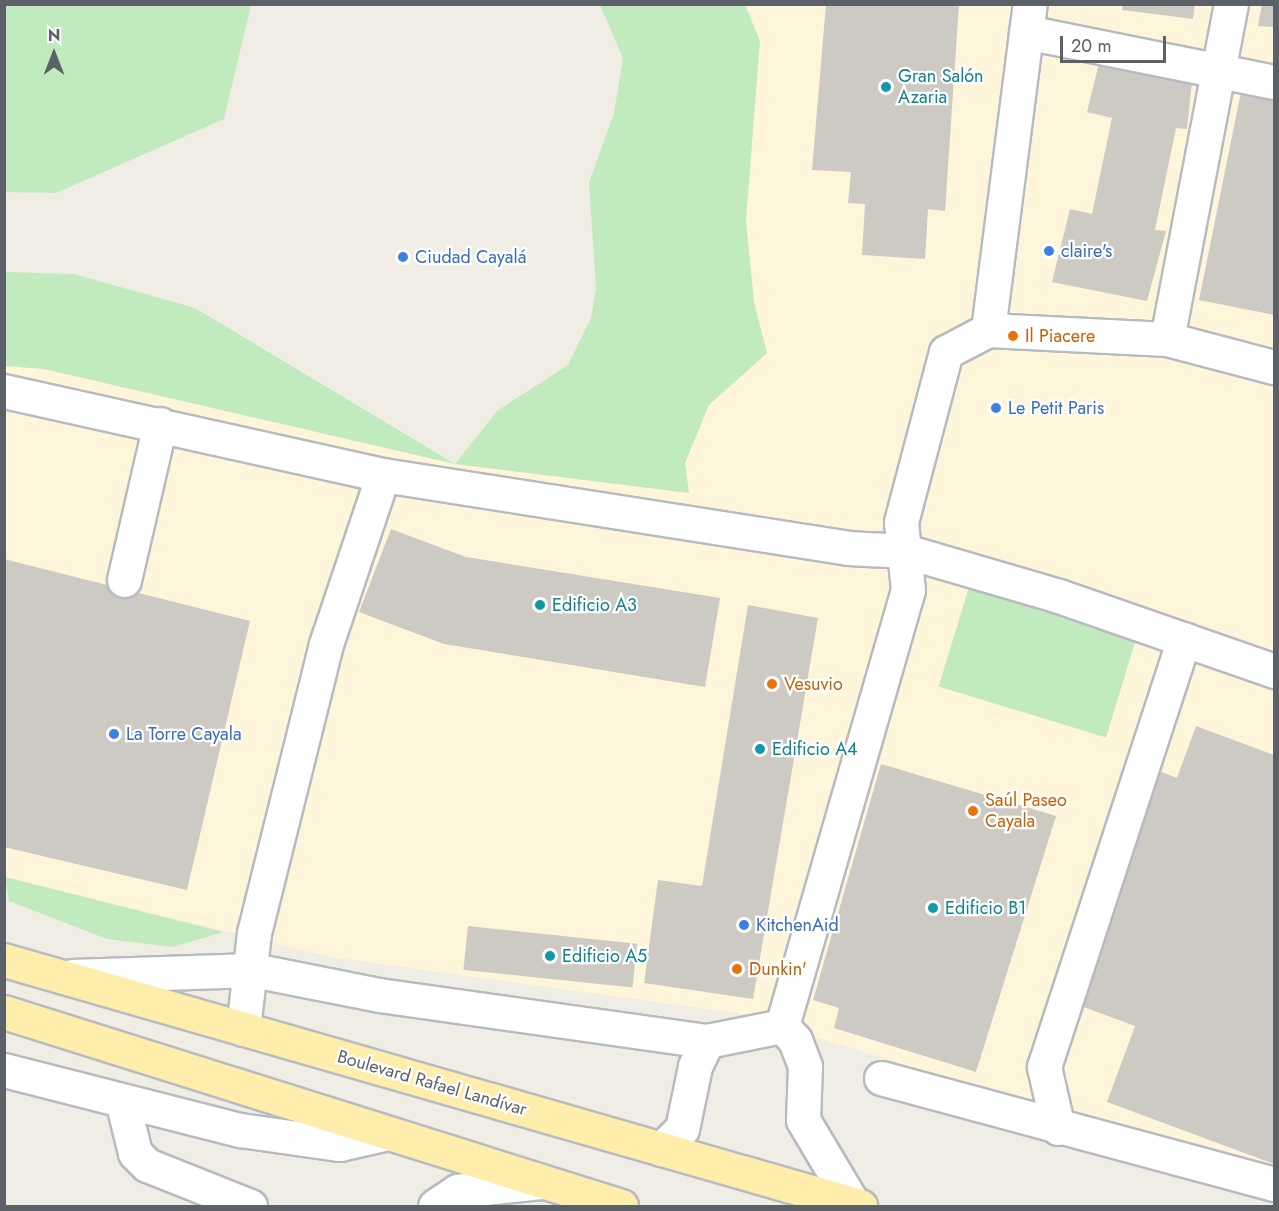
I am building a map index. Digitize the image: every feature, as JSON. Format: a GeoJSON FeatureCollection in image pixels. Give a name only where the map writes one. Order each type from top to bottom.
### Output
{"type":"FeatureCollection","features":[{"type":"Feature","properties":{"kind":"main road","name":"Boulevard Rafael Landívar"},"geometry":{"type":"LineString","coordinates":[[4,960],[857,1205]]}},
{"type":"Feature","properties":{"kind":"main road"},"geometry":{"type":"LineString","coordinates":[[4,1012],[384,1134],[621,1206]]}},
{"type":"Feature","properties":{"kind":"street"},"geometry":{"type":"LineString","coordinates":[[1167,339],[1222,72],[1231,4]]}},
{"type":"Feature","properties":{"kind":"street"},"geometry":{"type":"LineString","coordinates":[[988,330],[1015,154],[1028,18],[1222,72],[1275,82]]}},
{"type":"Feature","properties":{"kind":"street"},"geometry":{"type":"LineString","coordinates":[[782,1026],[908,590],[901,522],[946,352],[988,330],[1167,339],[1275,368]]}},
{"type":"Feature","properties":{"kind":"street"},"geometry":{"type":"LineString","coordinates":[[4,391],[383,475],[848,548],[905,551],[1184,639],[1275,671]]}},
{"type":"Feature","properties":{"kind":"street"},"geometry":{"type":"LineString","coordinates":[[124,580],[160,424]]}},
{"type":"Feature","properties":{"kind":"street"},"geometry":{"type":"LineString","coordinates":[[243,1029],[253,970],[254,933],[326,644],[383,475]]}},
{"type":"Feature","properties":{"kind":"street"},"geometry":{"type":"LineString","coordinates":[[1058,1128],[1044,1067],[1184,639]]}},
{"type":"Feature","properties":{"kind":"street"},"geometry":{"type":"LineString","coordinates":[[61,977],[253,970],[379,995],[707,1041],[782,1026]]}},
{"type":"Feature","properties":{"kind":"street"},"geometry":{"type":"LineString","coordinates":[[782,1026],[795,1040],[805,1066],[803,1120],[857,1205]]}},
{"type":"Feature","properties":{"kind":"street"},"geometry":{"type":"LineString","coordinates":[[661,1149],[682,1129],[695,1066],[707,1041]]}},
{"type":"Feature","properties":{"kind":"street"},"geometry":{"type":"LineString","coordinates":[[4,1070],[123,1104],[240,1130],[340,1144],[384,1134]]}},
{"type":"Feature","properties":{"kind":"street"},"geometry":{"type":"LineString","coordinates":[[881,1078],[1058,1128],[1275,1184]]}},
{"type":"Feature","properties":{"kind":"street"},"geometry":{"type":"LineString","coordinates":[[123,1104],[135,1153],[147,1165],[250,1206]]}},
{"type":"Feature","properties":{"kind":"street"},"geometry":{"type":"LineString","coordinates":[[435,1206],[457,1191],[541,1182]]}},
{"type":"Feature","properties":{"kind":"shaded area"},"geometry":{"type":"Polygon","coordinates":[[[745,5],[1274,5],[1274,1177],[815,1037],[795,1021],[331,957],[5,877],[4,366],[44,369],[455,464],[689,493],[685,463],[709,405],[766,353],[754,302],[746,221],[752,14],[745,5]]]}},
{"type":"Feature","properties":{"kind":"green space"},"geometry":{"type":"Polygon","coordinates":[[[5,4],[251,5],[224,119],[56,193],[5,192],[5,4]]]}},
{"type":"Feature","properties":{"kind":"green space"},"geometry":{"type":"Polygon","coordinates":[[[600,5],[745,5],[760,41],[746,221],[754,302],[767,353],[709,405],[685,463],[689,493],[455,464],[497,411],[568,365],[591,318],[596,287],[589,183],[614,113],[623,58],[600,5]]]}},
{"type":"Feature","properties":{"kind":"green space"},"geometry":{"type":"Polygon","coordinates":[[[5,272],[74,274],[195,308],[455,464],[44,369],[5,366],[5,272]]]}},
{"type":"Feature","properties":{"kind":"green space"},"geometry":{"type":"Polygon","coordinates":[[[969,587],[1136,638],[1106,738],[939,686],[969,587]]]}},
{"type":"Feature","properties":{"kind":"green space"},"geometry":{"type":"Polygon","coordinates":[[[5,877],[223,932],[173,947],[107,939],[9,901],[5,877]]]}},
{"type":"Feature","properties":{"kind":"building","name":"Gran Salón Azaria"},"geometry":{"type":"Polygon","coordinates":[[[826,4],[959,4],[945,211],[928,209],[925,259],[862,255],[865,204],[848,203],[851,172],[812,170],[826,4]]]}},
{"type":"Feature","properties":{"kind":"building"},"geometry":{"type":"Polygon","coordinates":[[[1123,4],[1195,4],[1193,19],[1122,10],[1123,4]]]}},
{"type":"Feature","properties":{"kind":"building"},"geometry":{"type":"Polygon","coordinates":[[[1262,4],[1274,4],[1274,27],[1258,26],[1262,4]]]}},
{"type":"Feature","properties":{"kind":"building"},"geometry":{"type":"Polygon","coordinates":[[[1099,63],[1192,82],[1187,129],[1176,128],[1155,230],[1166,231],[1147,301],[1052,282],[1070,209],[1092,214],[1112,118],[1087,112],[1099,63]]]}},
{"type":"Feature","properties":{"kind":"building"},"geometry":{"type":"Polygon","coordinates":[[[1241,92],[1274,97],[1274,315],[1199,300],[1241,92]]]}},
{"type":"Feature","properties":{"kind":"building","name":"Edificio A3"},"geometry":{"type":"Polygon","coordinates":[[[391,529],[466,557],[720,598],[705,687],[444,644],[359,612],[391,529]]]}},
{"type":"Feature","properties":{"kind":"building","name":"La Torre Cayala"},"geometry":{"type":"Polygon","coordinates":[[[4,559],[250,621],[187,890],[4,847],[4,559]]]}},
{"type":"Feature","properties":{"kind":"building","name":"Edificio A4"},"geometry":{"type":"Polygon","coordinates":[[[748,605],[818,618],[753,999],[644,983],[658,880],[702,886],[748,605]]]}},
{"type":"Feature","properties":{"kind":"building"},"geometry":{"type":"Polygon","coordinates":[[[1196,726],[1274,755],[1274,1164],[1107,1102],[1135,1026],[1073,1003],[1159,771],[1177,778],[1196,726]]]}},
{"type":"Feature","properties":{"kind":"building","name":"Edificio B1"},"geometry":{"type":"Polygon","coordinates":[[[881,764],[1056,816],[976,1072],[834,1028],[839,1008],[813,1000],[881,764]]]}},
{"type":"Feature","properties":{"kind":"building","name":"Edificio A5"},"geometry":{"type":"Polygon","coordinates":[[[468,926],[637,944],[632,988],[463,970],[468,926]]]}},
{"type":"Feature","properties":{"kind":"place","name":"Gran Salón Azaria"},"geometry":{"type":"Point","coordinates":[886,87]}},
{"type":"Feature","properties":{"kind":"place","name":"claire's"},"geometry":{"type":"Point","coordinates":[1049,251]}},
{"type":"Feature","properties":{"kind":"place","name":"Ciudad Cayalá"},"geometry":{"type":"Point","coordinates":[403,257]}},
{"type":"Feature","properties":{"kind":"place","name":"Il Piacere"},"geometry":{"type":"Point","coordinates":[1013,336]}},
{"type":"Feature","properties":{"kind":"place","name":"Le Petit Paris"},"geometry":{"type":"Point","coordinates":[996,408]}},
{"type":"Feature","properties":{"kind":"place","name":"Edificio A3"},"geometry":{"type":"Point","coordinates":[540,605]}},
{"type":"Feature","properties":{"kind":"place","name":"Vesuvio"},"geometry":{"type":"Point","coordinates":[772,684]}},
{"type":"Feature","properties":{"kind":"place","name":"La Torre Cayala"},"geometry":{"type":"Point","coordinates":[114,734]}},
{"type":"Feature","properties":{"kind":"place","name":"Edificio A4"},"geometry":{"type":"Point","coordinates":[760,749]}},
{"type":"Feature","properties":{"kind":"place","name":"Saúl Paseo Cayala"},"geometry":{"type":"Point","coordinates":[973,811]}},
{"type":"Feature","properties":{"kind":"place","name":"Edificio B1"},"geometry":{"type":"Point","coordinates":[933,908]}},
{"type":"Feature","properties":{"kind":"place","name":"KitchenAid"},"geometry":{"type":"Point","coordinates":[744,925]}},
{"type":"Feature","properties":{"kind":"place","name":"Edificio A5"},"geometry":{"type":"Point","coordinates":[550,956]}},
{"type":"Feature","properties":{"kind":"place","name":"Dunkin'"},"geometry":{"type":"Point","coordinates":[737,969]}}]}
